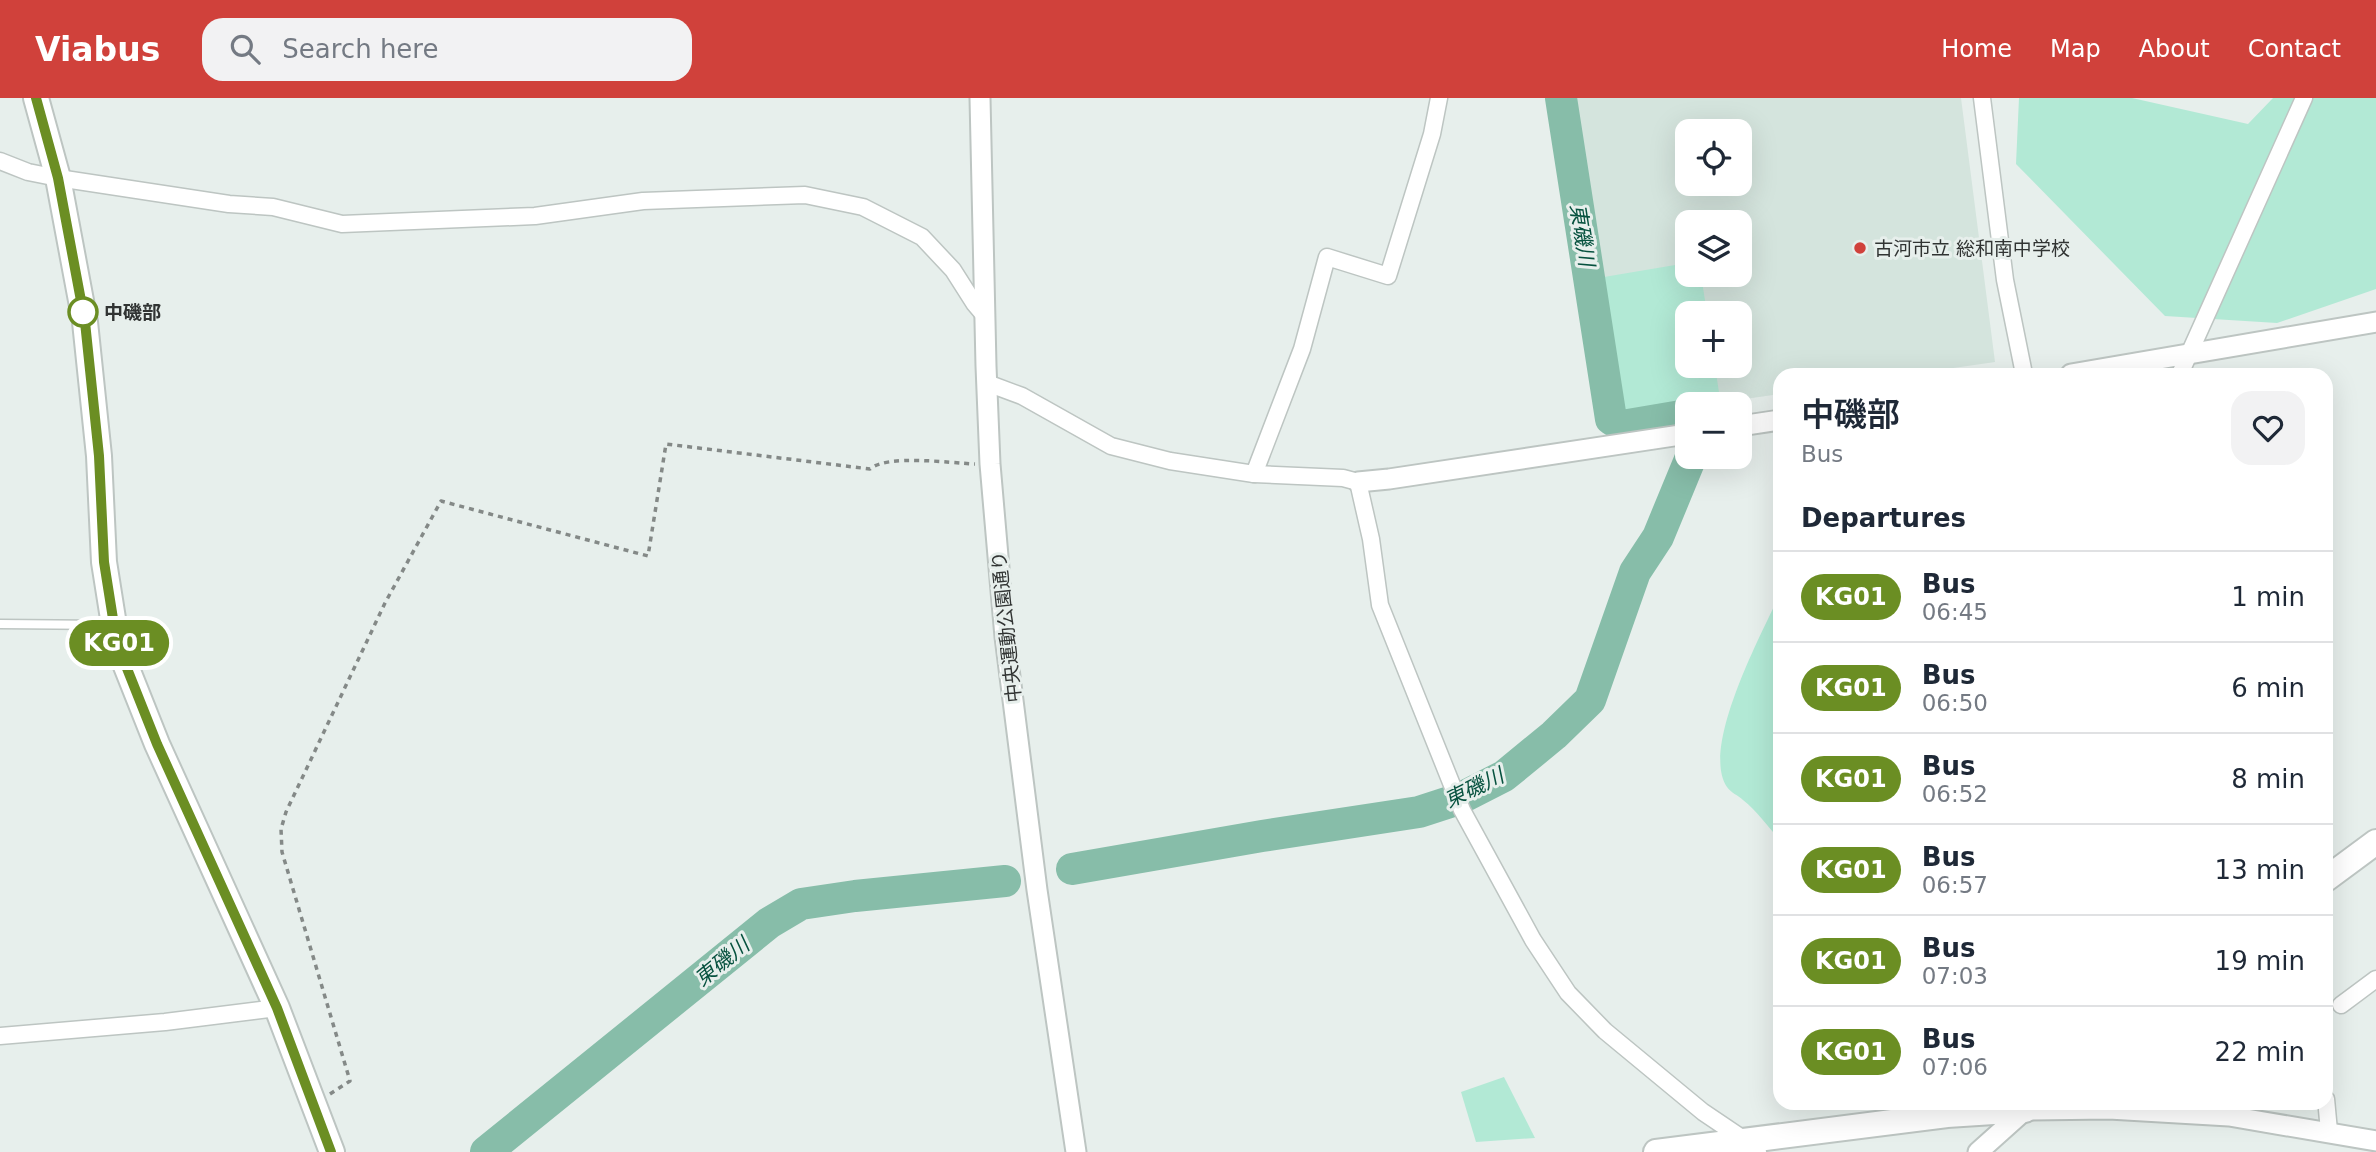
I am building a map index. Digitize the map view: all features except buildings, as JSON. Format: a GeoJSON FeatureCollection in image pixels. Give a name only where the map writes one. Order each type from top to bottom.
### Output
{"type":"FeatureCollection","features":[{"type":"Feature","properties":{"kind":"main road"},"geometry":{"type":"LineString","coordinates":[[36,98],[58,178],[74,255],[86,334],[99,456],[104,562],[114,625],[124,661],[157,744],[277,1008],[331,1152]]}},
{"type":"Feature","properties":{"kind":"main road"},"geometry":{"type":"LineString","coordinates":[[2333,875],[2373,851]]}},
{"type":"Feature","properties":{"kind":"main road"},"geometry":{"type":"LineString","coordinates":[[1656,1152],[1752,1147],[1994,1110]]}},
{"type":"Feature","properties":{"kind":"street","name":"中央運動公園通り"},"geometry":{"type":"LineString","coordinates":[[980,98],[981,223],[990,464],[1005,637],[1037,890],[1076,1152]]}},
{"type":"Feature","properties":{"kind":"street"},"geometry":{"type":"LineString","coordinates":[[1254,474],[1302,349],[1327,257],[1388,276],[1432,134],[1439,98]]}},
{"type":"Feature","properties":{"kind":"street"},"geometry":{"type":"LineString","coordinates":[[1982,98],[2005,280],[2023,368]]}},
{"type":"Feature","properties":{"kind":"street"},"geometry":{"type":"LineString","coordinates":[[2183,368],[2304,98]]}},
{"type":"Feature","properties":{"kind":"street"},"geometry":{"type":"LineString","coordinates":[[0,161],[29,172],[58,178],[229,204],[273,208],[342,224],[535,216],[643,201],[805,195],[863,207],[922,237],[954,270],[985,316]]}},
{"type":"Feature","properties":{"kind":"street"},"geometry":{"type":"LineString","coordinates":[[2106,368],[2376,322]]}},
{"type":"Feature","properties":{"kind":"street"},"geometry":{"type":"LineString","coordinates":[[987,383],[1022,396],[1111,446],[1170,461],[1254,474],[1342,478],[1357,482],[1389,480],[1675,436]]}},
{"type":"Feature","properties":{"kind":"street"},"geometry":{"type":"LineString","coordinates":[[1752,424],[1773,421]]}},
{"type":"Feature","properties":{"kind":"street"},"geometry":{"type":"LineString","coordinates":[[1357,482],[1371,540],[1380,605],[1454,793],[1533,940],[1568,993],[1605,1031],[1648,1069],[1752,1147]]}},
{"type":"Feature","properties":{"kind":"street"},"geometry":{"type":"LineString","coordinates":[[2341,1005],[2376,979]]}},
{"type":"Feature","properties":{"kind":"street"},"geometry":{"type":"LineString","coordinates":[[0,1036],[165,1022],[277,1008]]}},
{"type":"Feature","properties":{"kind":"street"},"geometry":{"type":"LineString","coordinates":[[1978,1152],[2025,1110]]}},
{"type":"Feature","properties":{"kind":"street"},"geometry":{"type":"LineString","coordinates":[[2187,1110],[2329,1131],[2376,1141]]}},
{"type":"Feature","properties":{"kind":"street"},"geometry":{"type":"LineString","coordinates":[[2328,1110],[2329,1131]]}},
{"type":"Feature","properties":{"kind":"lane"},"geometry":{"type":"LineString","coordinates":[[0,624],[114,625]]}},
{"type":"Feature","properties":{"kind":"path"},"geometry":{"type":"LineString","coordinates":[[313,1103],[350,1081],[282,852],[281,829],[286,812],[384,603],[441,502],[648,556],[666,443],[870,469],[876,464],[892,461],[990,464]]}},
{"type":"Feature","properties":{"kind":"shaded area","name":"古河市立 総和南中学校"},"geometry":{"type":"Polygon","coordinates":[[[1567,98],[1961,98],[1995,362],[1954,368],[1773,368],[1773,395],[1752,398],[1752,392],[1675,392],[1675,410],[1614,418],[1567,98]]]}},
{"type":"Feature","properties":{"kind":"shaded area"},"geometry":{"type":"Polygon","coordinates":[[[2019,98],[2132,98],[2248,124],[2273,98],[2376,98],[2376,289],[2277,323],[2165,316],[2016,164],[2019,98]]]}},
{"type":"Feature","properties":{"kind":"shaded area"},"geometry":{"type":"Polygon","coordinates":[[[1675,265],[1675,287],[1703,287],[1705,301],[1675,301],[1675,378],[1717,378],[1719,392],[1675,392],[1675,405],[1615,414],[1598,278],[1675,265]]]}},
{"type":"Feature","properties":{"kind":"shaded area"},"geometry":{"type":"Polygon","coordinates":[[[1773,609],[1773,832],[1753,809],[1727,787],[1721,769],[1721,746],[1727,719],[1748,662],[1773,609]]]}},
{"type":"Feature","properties":{"kind":"shaded area"},"geometry":{"type":"Polygon","coordinates":[[[1504,1077],[1535,1138],[1476,1142],[1461,1092],[1504,1077]]]}},
{"type":"Feature","properties":{"kind":"shaded area"},"geometry":{"type":"Polygon","coordinates":[[[506,1129],[513,1138],[496,1152],[477,1152],[506,1129]]]}},
{"type":"Feature","properties":{"kind":"waterway","name":"東磯川"},"geometry":{"type":"LineString","coordinates":[[1561,98],[1611,419],[1622,426],[1675,417]]}},
{"type":"Feature","properties":{"kind":"waterway","name":"東磯川"},"geometry":{"type":"LineString","coordinates":[[1072,869],[1419,812],[1459,799],[1504,776],[1554,735],[1590,700],[1635,572],[1658,537],[1686,469]]}},
{"type":"Feature","properties":{"kind":"waterway","name":"東磯川"},"geometry":{"type":"LineString","coordinates":[[486,1152],[769,923],[801,904],[1005,881]]}},
{"type":"Feature","properties":{"kind":"bus line","name":"KG01"},"geometry":{"type":"LineString","coordinates":[[36,98],[58,178],[85,322],[99,456],[104,562],[109,603],[124,661],[157,744],[277,1008],[331,1152]]}},
{"type":"Feature","properties":{"kind":"place","name":"古河市立 総和南中学校"},"geometry":{"type":"Point","coordinates":[1860,248]}},
{"type":"Feature","properties":{"kind":"place","name":"中磯部"},"geometry":{"type":"Point","coordinates":[83,312]}}]}
